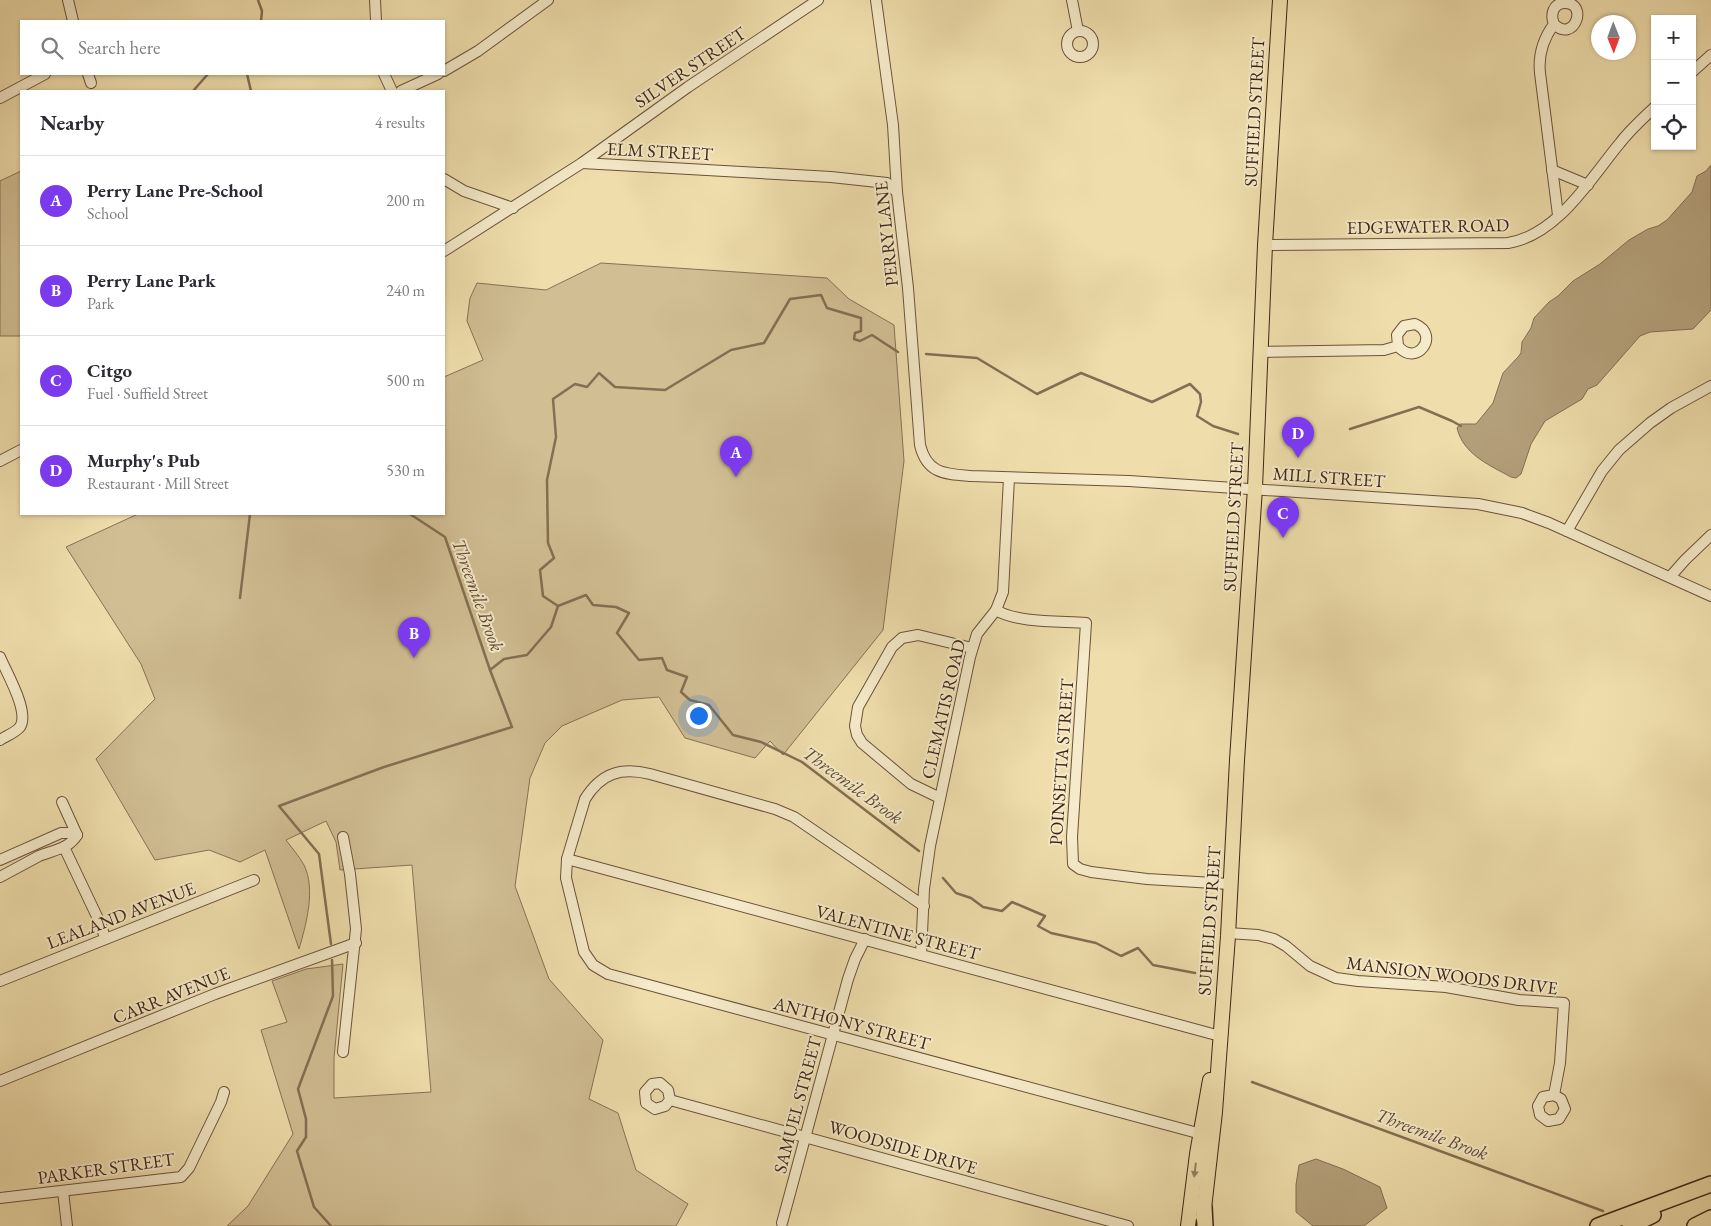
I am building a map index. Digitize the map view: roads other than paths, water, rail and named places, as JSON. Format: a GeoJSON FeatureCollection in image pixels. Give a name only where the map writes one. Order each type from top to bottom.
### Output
{"type":"FeatureCollection","features":[{"type":"Feature","properties":{"kind":"highway"},"geometry":{"type":"LineString","coordinates":[[1598,1226],[1711,1184]]}},
{"type":"Feature","properties":{"kind":"highway"},"geometry":{"type":"LineString","coordinates":[[1630,1226],[1711,1188]]}},
{"type":"Feature","properties":{"kind":"highway"},"geometry":{"type":"LineString","coordinates":[[1204,1207],[1204,1226]]}},
{"type":"Feature","properties":{"kind":"highway"},"geometry":{"type":"LineString","coordinates":[[1695,1226],[1711,1218]]}},
{"type":"Feature","properties":{"kind":"main road","name":"SUFFIELD STREET"},"geometry":{"type":"LineString","coordinates":[[1188,1226],[1206,1135],[1220,1036],[1228,933],[1255,488],[1265,245],[1280,0]]}},
{"type":"Feature","properties":{"kind":"main road","name":"SUFFIELD STREET"},"geometry":{"type":"LineString","coordinates":[[1204,1207],[1206,1135]]}},
{"type":"Feature","properties":{"kind":"street"},"geometry":{"type":"LineString","coordinates":[[68,0],[73,20]]}},
{"type":"Feature","properties":{"kind":"street"},"geometry":{"type":"LineString","coordinates":[[375,0],[376,20]]}},
{"type":"Feature","properties":{"kind":"street"},"geometry":{"type":"LineString","coordinates":[[445,70],[478,51],[548,0]]}},
{"type":"Feature","properties":{"kind":"street","name":"SILVER STREET"},"geometry":{"type":"LineString","coordinates":[[582,163],[688,87],[818,0]]}},
{"type":"Feature","properties":{"kind":"street","name":"PERRY LANE"},"geometry":{"type":"LineString","coordinates":[[876,0],[893,125],[897,192],[909,297],[920,445],[928,464]]}},
{"type":"Feature","properties":{"kind":"street"},"geometry":{"type":"LineString","coordinates":[[1072,0],[1078,31]]}},
{"type":"Feature","properties":{"kind":"street"},"geometry":{"type":"LineString","coordinates":[[1554,24],[1544,39],[1539,65],[1558,215]]}},
{"type":"Feature","properties":{"kind":"street"},"geometry":{"type":"LineString","coordinates":[[1696,68],[1711,55]]}},
{"type":"Feature","properties":{"kind":"street"},"geometry":{"type":"LineString","coordinates":[[0,98],[43,75]]}},
{"type":"Feature","properties":{"kind":"street"},"geometry":{"type":"LineString","coordinates":[[384,75],[392,90]]}},
{"type":"Feature","properties":{"kind":"street"},"geometry":{"type":"LineString","coordinates":[[403,90],[436,75]]}},
{"type":"Feature","properties":{"kind":"street","name":"EDGEWATER ROAD"},"geometry":{"type":"LineString","coordinates":[[1265,245],[1508,243],[1523,240],[1547,226],[1588,185],[1620,143],[1651,111]]}},
{"type":"Feature","properties":{"kind":"street","name":"ELM STREET"},"geometry":{"type":"LineString","coordinates":[[445,250],[582,163],[831,177],[887,184],[897,192]]}},
{"type":"Feature","properties":{"kind":"street"},"geometry":{"type":"LineString","coordinates":[[1552,170],[1588,185]]}},
{"type":"Feature","properties":{"kind":"street"},"geometry":{"type":"LineString","coordinates":[[445,180],[464,191],[513,208]]}},
{"type":"Feature","properties":{"kind":"street"},"geometry":{"type":"LineString","coordinates":[[1260,352],[1384,350],[1398,346]]}},
{"type":"Feature","properties":{"kind":"street"},"geometry":{"type":"LineString","coordinates":[[1567,531],[1602,471],[1619,450],[1650,423],[1671,408],[1711,386]]}},
{"type":"Feature","properties":{"kind":"street"},"geometry":{"type":"LineString","coordinates":[[0,460],[20,450]]}},
{"type":"Feature","properties":{"kind":"street","name":"MILL STREET"},"geometry":{"type":"LineString","coordinates":[[928,464],[946,474],[1255,488],[1478,504],[1522,513],[1567,531],[1711,596]]}},
{"type":"Feature","properties":{"kind":"street","name":"CLEMATIS ROAD"},"geometry":{"type":"LineString","coordinates":[[921,955],[930,846],[972,648],[977,634],[996,610],[1003,592],[1009,478]]}},
{"type":"Feature","properties":{"kind":"street"},"geometry":{"type":"LineString","coordinates":[[1670,577],[1711,535]]}},
{"type":"Feature","properties":{"kind":"street","name":"POINSETTA STREET"},"geometry":{"type":"LineString","coordinates":[[996,610],[1007,616],[1019,618],[1086,623],[1072,837],[1072,859],[1075,866],[1084,871],[1100,874],[1230,884]]}},
{"type":"Feature","properties":{"kind":"street"},"geometry":{"type":"LineString","coordinates":[[940,798],[911,784],[862,743],[856,730],[855,716],[858,707],[892,647],[902,638],[918,635],[972,648]]}},
{"type":"Feature","properties":{"kind":"street"},"geometry":{"type":"LineString","coordinates":[[0,657],[20,703],[22,721],[18,729],[0,740]]}},
{"type":"Feature","properties":{"kind":"street","name":"ANTHONY STREET"},"geometry":{"type":"LineString","coordinates":[[924,906],[794,817],[775,809],[639,771],[628,770],[607,776],[590,790],[585,799],[567,859],[566,878],[582,945],[588,959],[598,969],[608,974],[1206,1135]]}},
{"type":"Feature","properties":{"kind":"street"},"geometry":{"type":"LineString","coordinates":[[62,802],[77,835]]}},
{"type":"Feature","properties":{"kind":"street"},"geometry":{"type":"LineString","coordinates":[[0,860],[61,833],[77,835]]}},
{"type":"Feature","properties":{"kind":"street"},"geometry":{"type":"LineString","coordinates":[[0,877],[42,855],[64,847],[73,841],[77,835]]}},
{"type":"Feature","properties":{"kind":"street"},"geometry":{"type":"LineString","coordinates":[[343,837],[352,888],[356,943],[343,1052]]}},
{"type":"Feature","properties":{"kind":"street"},"geometry":{"type":"LineString","coordinates":[[64,847],[101,925],[105,938]]}},
{"type":"Feature","properties":{"kind":"street","name":"VALENTINE STREET"},"geometry":{"type":"LineString","coordinates":[[567,859],[1220,1036]]}},
{"type":"Feature","properties":{"kind":"street","name":"LEALAND AVENUE"},"geometry":{"type":"LineString","coordinates":[[0,981],[254,880]]}},
{"type":"Feature","properties":{"kind":"street","name":"MANSION WOODS DRIVE"},"geometry":{"type":"LineString","coordinates":[[1228,933],[1258,934],[1274,939],[1286,946],[1310,966],[1336,978],[1358,982],[1446,987],[1519,1000],[1564,1002],[1560,1063],[1554,1095]]}},
{"type":"Feature","properties":{"kind":"street","name":"SAMUEL STREET"},"geometry":{"type":"LineString","coordinates":[[782,1222],[851,969],[865,940]]}},
{"type":"Feature","properties":{"kind":"street","name":"CARR AVENUE"},"geometry":{"type":"LineString","coordinates":[[0,1081],[215,994],[356,943]]}},
{"type":"Feature","properties":{"kind":"street","name":"PARKER STREET"},"geometry":{"type":"LineString","coordinates":[[0,1198],[181,1178],[189,1168],[224,1092]]}},
{"type":"Feature","properties":{"kind":"street","name":"WOODSIDE DRIVE"},"geometry":{"type":"LineString","coordinates":[[670,1100],[1128,1226]]}},
{"type":"Feature","properties":{"kind":"street"},"geometry":{"type":"LineString","coordinates":[[63,1191],[67,1226]]}},
{"type":"Feature","properties":{"kind":"waterway","name":"Threemile Brook"},"geometry":{"type":"LineString","coordinates":[[258,0],[262,11],[261,20]]}},
{"type":"Feature","properties":{"kind":"waterway"},"geometry":{"type":"LineString","coordinates":[[194,90],[207,75]]}},
{"type":"Feature","properties":{"kind":"waterway","name":"Threemile Brook"},"geometry":{"type":"LineString","coordinates":[[247,75],[251,90]]}},
{"type":"Feature","properties":{"kind":"waterway"},"geometry":{"type":"LineString","coordinates":[[558,606],[543,596],[540,570],[554,558],[548,543],[547,480],[556,437],[553,399],[575,384],[587,387],[599,373],[615,387],[665,390],[731,350],[764,343],[790,299],[821,295],[827,308],[861,318],[861,331],[855,333],[854,339],[860,341],[872,335],[898,352]]}},
{"type":"Feature","properties":{"kind":"waterway"},"geometry":{"type":"LineString","coordinates":[[926,354],[977,358],[1037,394],[1081,373],[1152,402],[1190,384],[1200,394],[1201,402],[1197,416],[1213,426],[1238,434]]}},
{"type":"Feature","properties":{"kind":"waterway"},"geometry":{"type":"LineString","coordinates":[[1350,429],[1419,407],[1461,426]]}},
{"type":"Feature","properties":{"kind":"waterway"},"geometry":{"type":"LineString","coordinates":[[240,598],[250,515]]}},
{"type":"Feature","properties":{"kind":"waterway","name":"Threemile Brook"},"geometry":{"type":"LineString","coordinates":[[412,515],[445,537],[490,670],[504,659],[527,655],[551,627],[558,606],[586,595],[593,605],[616,607],[629,613],[617,633],[639,660],[662,658],[667,670],[687,677],[681,692],[690,700],[709,705],[733,735],[761,742],[802,762],[919,851]]}},
{"type":"Feature","properties":{"kind":"waterway"},"geometry":{"type":"LineString","coordinates":[[331,944],[319,854],[279,806],[384,767],[512,727],[490,670]]}},
{"type":"Feature","properties":{"kind":"waterway","name":"Threemile Brook"},"geometry":{"type":"LineString","coordinates":[[943,878],[956,893],[971,898],[983,907],[1002,911],[1012,902],[1045,916],[1038,926],[1051,933],[1096,943],[1121,956],[1138,948],[1153,965],[1195,973]]}},
{"type":"Feature","properties":{"kind":"waterway"},"geometry":{"type":"LineString","coordinates":[[331,1226],[314,1207],[297,1151],[306,1137],[306,1119],[298,1089],[333,996],[332,960]]}},
{"type":"Feature","properties":{"kind":"waterway","name":"Threemile Brook"},"geometry":{"type":"LineString","coordinates":[[1252,1082],[1603,1211]]}},
{"type":"Feature","properties":{"kind":"place","name":"Murphy's Pub"},"geometry":{"type":"Point","coordinates":[1298,458]}},
{"type":"Feature","properties":{"kind":"place","name":"Perry Lane Pre-School"},"geometry":{"type":"Point","coordinates":[736,477]}},
{"type":"Feature","properties":{"kind":"place","name":"Citgo"},"geometry":{"type":"Point","coordinates":[1283,538]}},
{"type":"Feature","properties":{"kind":"place","name":"Perry Lane Park"},"geometry":{"type":"Point","coordinates":[414,658]}}]}
